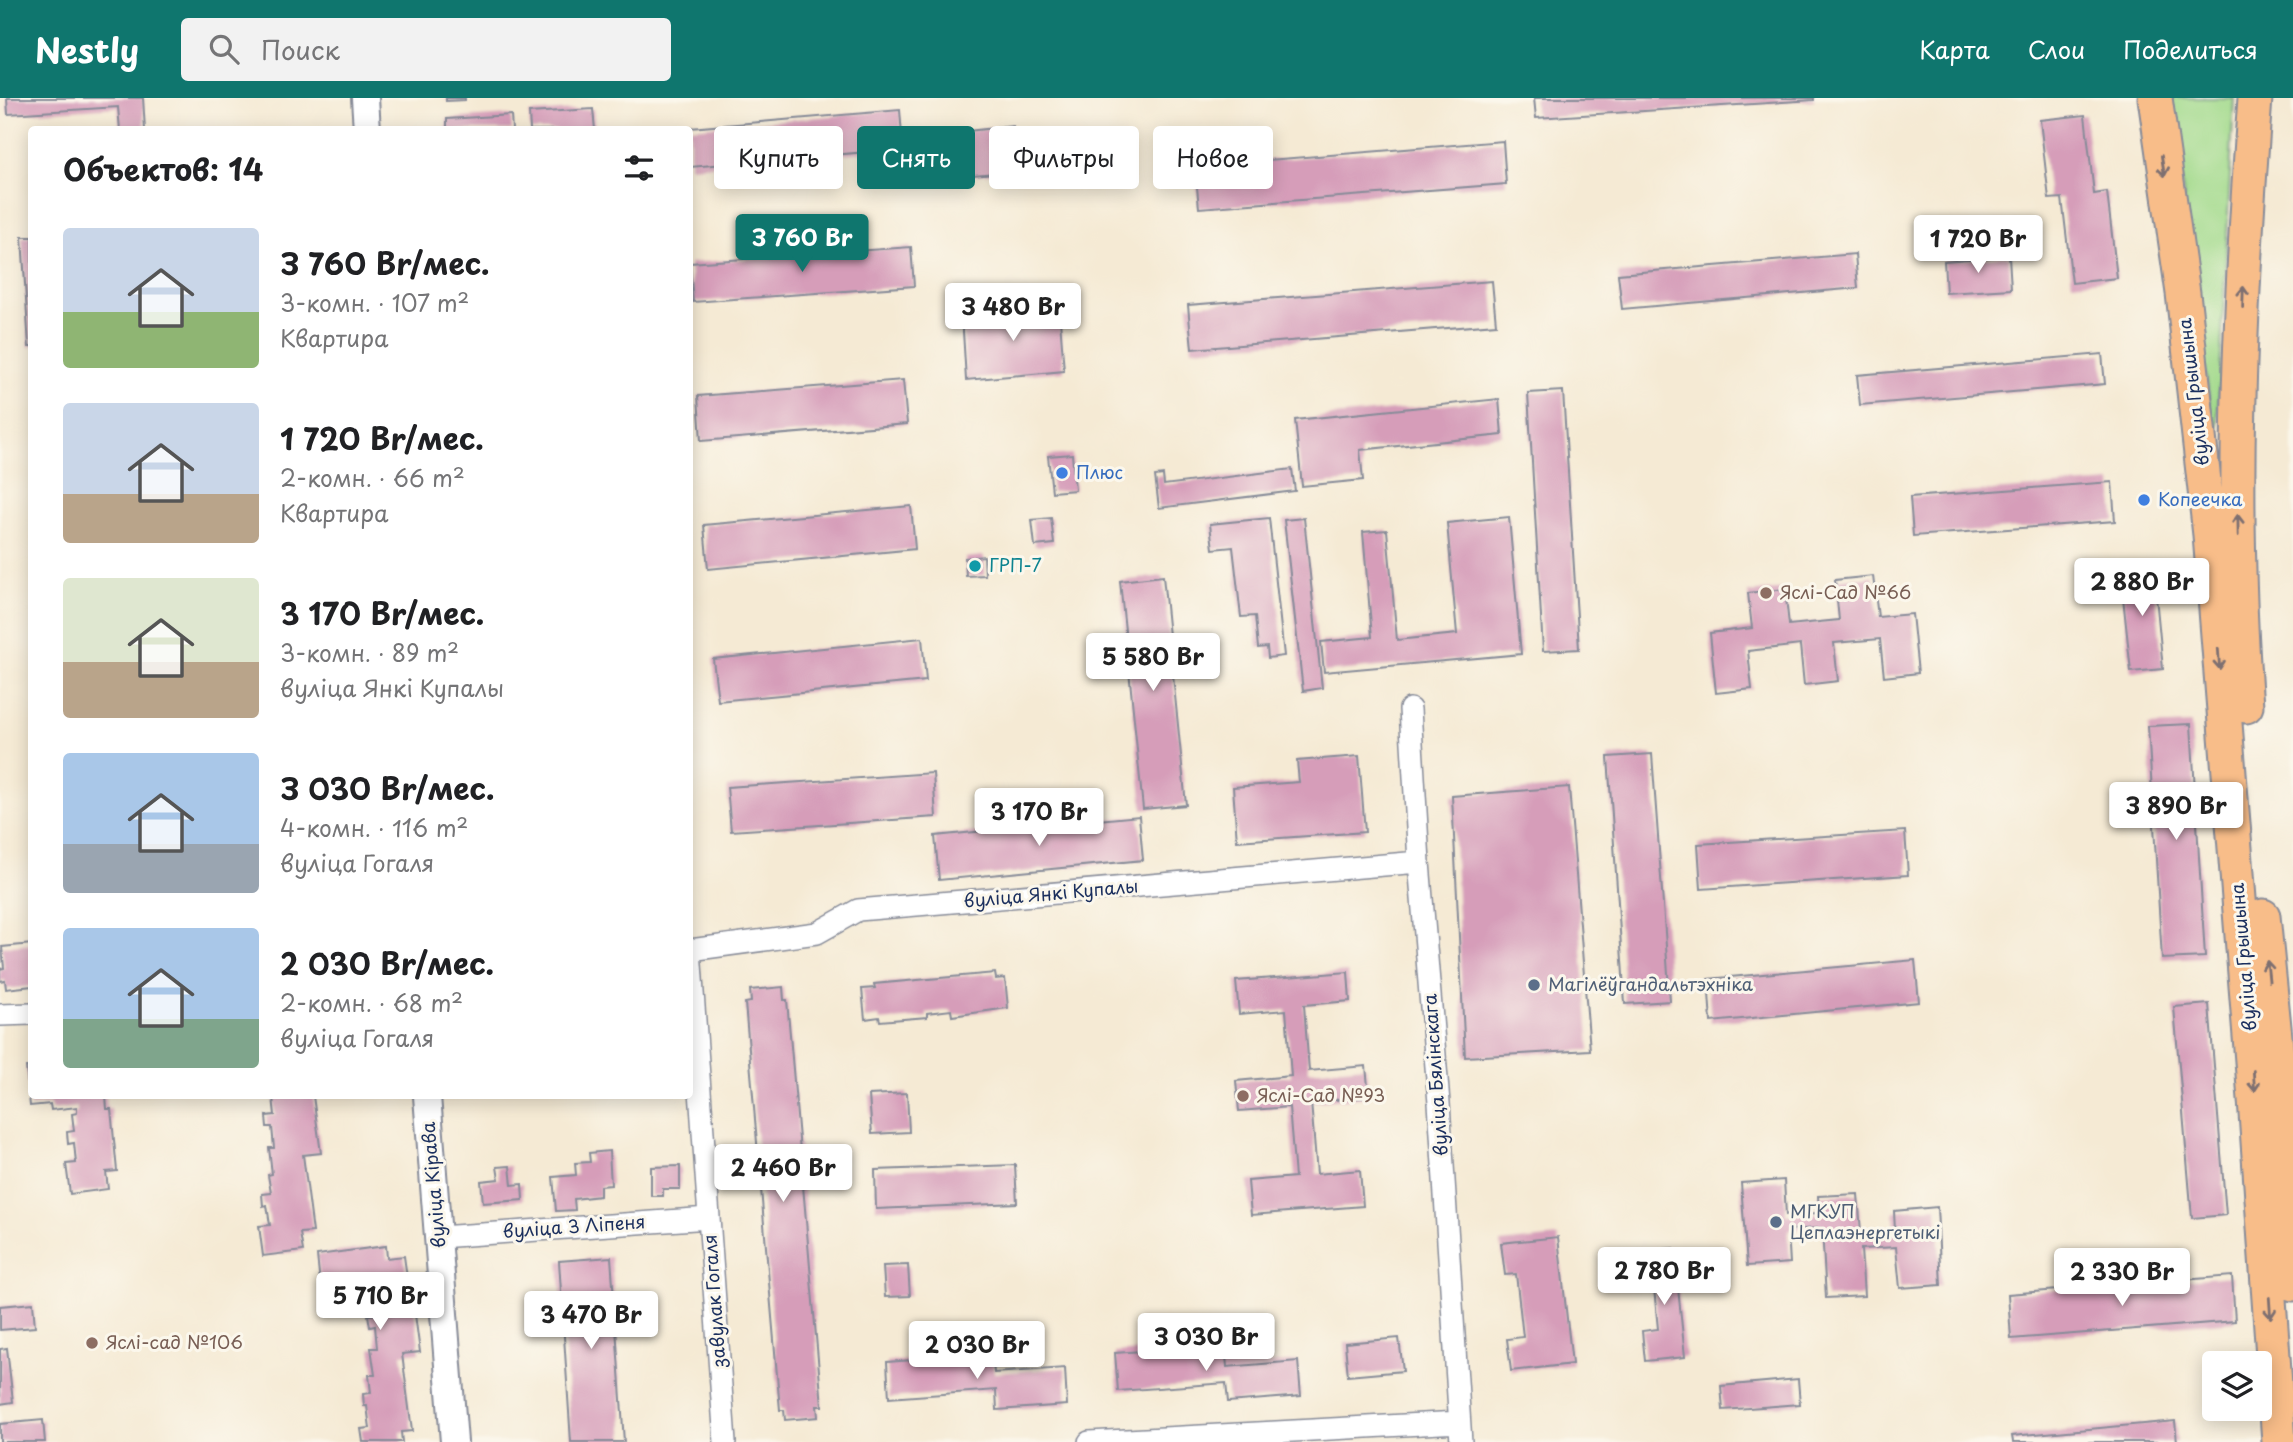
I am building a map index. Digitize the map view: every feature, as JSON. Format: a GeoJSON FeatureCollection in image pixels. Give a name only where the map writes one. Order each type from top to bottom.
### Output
{"type":"FeatureCollection","features":[{"type":"Feature","properties":{"kind":"main road","name":"вуліца Грышына"},"geometry":{"type":"LineString","coordinates":[[2155,98],[2183,293],[2210,535],[2290,1175],[2293,1284]]}},
{"type":"Feature","properties":{"kind":"main road","name":"вуліца Грышына"},"geometry":{"type":"LineString","coordinates":[[2255,98],[2245,234],[2237,472],[2242,653],[2272,1022],[2279,1442]]}},
{"type":"Feature","properties":{"kind":"street"},"geometry":{"type":"LineString","coordinates":[[365,98],[367,126]]}},
{"type":"Feature","properties":{"kind":"street","name":"вуліца Бялінскага"},"geometry":{"type":"LineString","coordinates":[[1410,709],[1460,1432]]}},
{"type":"Feature","properties":{"kind":"street","name":"вуліца Янкі Купалы"},"geometry":{"type":"LineString","coordinates":[[693,950],[817,933],[858,910],[1419,862]]}},
{"type":"Feature","properties":{"kind":"street","name":"завулак Гогаля"},"geometry":{"type":"LineString","coordinates":[[693,992],[725,1442]]}},
{"type":"Feature","properties":{"kind":"street"},"geometry":{"type":"LineString","coordinates":[[0,1015],[28,1014]]}},
{"type":"Feature","properties":{"kind":"street","name":"вуліца Кірава"},"geometry":{"type":"LineString","coordinates":[[427,1099],[454,1442]]}},
{"type":"Feature","properties":{"kind":"street","name":"вуліца 3 Ліпеня"},"geometry":{"type":"LineString","coordinates":[[439,1237],[709,1218]]}},
{"type":"Feature","properties":{"kind":"street"},"geometry":{"type":"LineString","coordinates":[[1089,1442],[1460,1432]]}},
{"type":"Feature","properties":{"kind":"green space"},"geometry":{"type":"Polygon","coordinates":[[[2171,98],[2234,98],[2216,453],[2171,98]]]}},
{"type":"Feature","properties":{"kind":"building"},"geometry":{"type":"Polygon","coordinates":[[[7,98],[143,98],[145,126],[120,126],[118,107],[8,114],[7,98]]]}},
{"type":"Feature","properties":{"kind":"building"},"geometry":{"type":"Polygon","coordinates":[[[446,98],[465,98],[465,100],[446,101],[446,98]]]}},
{"type":"Feature","properties":{"kind":"building"},"geometry":{"type":"Polygon","coordinates":[[[1534,98],[1814,98],[1814,100],[1536,118],[1534,98]]]}},
{"type":"Feature","properties":{"kind":"building"},"geometry":{"type":"Polygon","coordinates":[[[593,109],[595,126],[530,126],[529,113],[593,109]]]}},
{"type":"Feature","properties":{"kind":"building"},"geometry":{"type":"Polygon","coordinates":[[[900,110],[901,126],[857,126],[857,153],[843,154],[843,126],[714,126],[714,165],[693,167],[693,128],[900,110]]]}},
{"type":"Feature","properties":{"kind":"building"},"geometry":{"type":"Polygon","coordinates":[[[511,115],[512,126],[447,126],[447,119],[511,115]]]}},
{"type":"Feature","properties":{"kind":"building"},"geometry":{"type":"Polygon","coordinates":[[[2085,115],[2094,194],[2107,192],[2117,278],[2072,283],[2062,198],[2049,199],[2040,120],[2085,115]]]}},
{"type":"Feature","properties":{"kind":"building"},"geometry":{"type":"Polygon","coordinates":[[[989,129],[989,174],[975,175],[975,130],[989,129]]]}},
{"type":"Feature","properties":{"kind":"building"},"geometry":{"type":"Polygon","coordinates":[[[1503,141],[1506,184],[1199,208],[1197,189],[1273,189],[1273,160],[1503,141]]]}},
{"type":"Feature","properties":{"kind":"building"},"geometry":{"type":"Polygon","coordinates":[[[22,237],[28,237],[28,331],[22,237]]]}},
{"type":"Feature","properties":{"kind":"building"},"geometry":{"type":"Polygon","coordinates":[[[911,247],[914,286],[693,302],[693,263],[911,247]]]}},
{"type":"Feature","properties":{"kind":"building"},"geometry":{"type":"Polygon","coordinates":[[[1855,254],[1858,288],[1622,309],[1618,274],[1855,254]]]}},
{"type":"Feature","properties":{"kind":"building"},"geometry":{"type":"Polygon","coordinates":[[[2009,256],[2011,289],[1946,293],[1944,261],[2009,256]]]}},
{"type":"Feature","properties":{"kind":"building"},"geometry":{"type":"Polygon","coordinates":[[[1492,281],[1496,324],[1192,349],[1188,305],[1492,281]]]}},
{"type":"Feature","properties":{"kind":"building"},"geometry":{"type":"Polygon","coordinates":[[[1059,307],[1064,371],[966,380],[962,315],[1059,307]]]}},
{"type":"Feature","properties":{"kind":"building"},"geometry":{"type":"Polygon","coordinates":[[[2102,354],[2105,384],[1860,405],[1857,375],[2102,354]]]}},
{"type":"Feature","properties":{"kind":"building"},"geometry":{"type":"Polygon","coordinates":[[[903,380],[907,424],[701,441],[698,396],[903,380]]]}},
{"type":"Feature","properties":{"kind":"building"},"geometry":{"type":"Polygon","coordinates":[[[1563,391],[1579,649],[1543,651],[1528,393],[1563,391]]]}},
{"type":"Feature","properties":{"kind":"building"},"geometry":{"type":"Polygon","coordinates":[[[1499,399],[1502,435],[1360,450],[1363,480],[1302,486],[1295,420],[1499,399]]]}},
{"type":"Feature","properties":{"kind":"building","name":"Плюс"},"geometry":{"type":"Polygon","coordinates":[[[1072,454],[1075,490],[1052,492],[1048,456],[1072,454]]]}},
{"type":"Feature","properties":{"kind":"building"},"geometry":{"type":"Polygon","coordinates":[[[1292,469],[1295,491],[1159,508],[1155,476],[1163,475],[1164,485],[1292,469]]]}},
{"type":"Feature","properties":{"kind":"building"},"geometry":{"type":"Polygon","coordinates":[[[2112,482],[2115,521],[1913,536],[1910,497],[2112,482]]]}},
{"type":"Feature","properties":{"kind":"building"},"geometry":{"type":"Polygon","coordinates":[[[911,506],[915,549],[708,569],[704,525],[911,506]]]}},
{"type":"Feature","properties":{"kind":"building"},"geometry":{"type":"Polygon","coordinates":[[[1509,517],[1521,654],[1324,672],[1321,642],[1372,637],[1363,532],[1387,530],[1397,640],[1457,634],[1447,523],[1509,517]]]}},
{"type":"Feature","properties":{"kind":"building"},"geometry":{"type":"Polygon","coordinates":[[[1051,518],[1054,544],[1035,546],[1032,520],[1051,518]]]}},
{"type":"Feature","properties":{"kind":"building"},"geometry":{"type":"Polygon","coordinates":[[[1269,518],[1284,656],[1268,658],[1267,647],[1258,648],[1255,616],[1241,617],[1233,547],[1213,549],[1210,524],[1269,518]]]}},
{"type":"Feature","properties":{"kind":"building"},"geometry":{"type":"Polygon","coordinates":[[[1304,518],[1322,688],[1303,691],[1284,520],[1304,518]]]}},
{"type":"Feature","properties":{"kind":"building","name":"ГРП-7"},"geometry":{"type":"Polygon","coordinates":[[[984,556],[985,575],[966,576],[965,558],[984,556]]]}},
{"type":"Feature","properties":{"kind":"building"},"geometry":{"type":"Polygon","coordinates":[[[2153,565],[2163,669],[2131,672],[2120,569],[2153,565]]]}},
{"type":"Feature","properties":{"kind":"building"},"geometry":{"type":"Polygon","coordinates":[[[1163,576],[1186,805],[1143,809],[1120,581],[1163,576]]]}},
{"type":"Feature","properties":{"kind":"building"},"geometry":{"type":"Polygon","coordinates":[[[1873,576],[1878,617],[1912,614],[1918,673],[1884,677],[1880,639],[1834,643],[1838,681],[1804,685],[1800,645],[1748,651],[1752,689],[1716,693],[1710,633],[1752,628],[1748,593],[1785,589],[1789,625],[1839,620],[1835,580],[1873,576]]]}},
{"type":"Feature","properties":{"kind":"building"},"geometry":{"type":"Polygon","coordinates":[[[922,638],[926,681],[718,701],[713,659],[922,638]]]}},
{"type":"Feature","properties":{"kind":"building"},"geometry":{"type":"Polygon","coordinates":[[[2191,724],[2205,957],[2162,959],[2148,726],[2191,724]]]}},
{"type":"Feature","properties":{"kind":"building"},"geometry":{"type":"Polygon","coordinates":[[[1652,754],[1670,1001],[1625,1004],[1608,757],[1652,754]]]}},
{"type":"Feature","properties":{"kind":"building"},"geometry":{"type":"Polygon","coordinates":[[[1359,756],[1365,832],[1237,841],[1233,787],[1299,782],[1297,761],[1359,756]]]}},
{"type":"Feature","properties":{"kind":"building"},"geometry":{"type":"Polygon","coordinates":[[[933,773],[936,817],[731,831],[727,787],[933,773]]]}},
{"type":"Feature","properties":{"kind":"building"},"geometry":{"type":"Polygon","coordinates":[[[1569,787],[1590,1050],[1465,1057],[1452,796],[1569,787]]]}},
{"type":"Feature","properties":{"kind":"building"},"geometry":{"type":"Polygon","coordinates":[[[1139,816],[1143,860],[939,880],[935,836],[1139,816]]]}},
{"type":"Feature","properties":{"kind":"building"},"geometry":{"type":"Polygon","coordinates":[[[1905,831],[1908,875],[1701,889],[1698,844],[1905,831]]]}},
{"type":"Feature","properties":{"kind":"building"},"geometry":{"type":"Polygon","coordinates":[[[28,944],[28,986],[6,989],[5,980],[0,981],[0,969],[4,968],[2,947],[28,944]]]}},
{"type":"Feature","properties":{"kind":"building"},"geometry":{"type":"Polygon","coordinates":[[[1915,960],[1919,1002],[1711,1022],[1708,979],[1915,960]]]}},
{"type":"Feature","properties":{"kind":"building"},"geometry":{"type":"Polygon","coordinates":[[[1348,972],[1350,1001],[1304,1005],[1309,1071],[1366,1066],[1369,1097],[1311,1102],[1317,1174],[1360,1170],[1363,1206],[1251,1215],[1248,1181],[1295,1177],[1289,1107],[1239,1111],[1236,1081],[1291,1076],[1286,1010],[1239,1014],[1236,981],[1348,972]]]}},
{"type":"Feature","properties":{"kind":"building"},"geometry":{"type":"Polygon","coordinates":[[[995,973],[996,979],[1005,978],[1008,1008],[952,1016],[951,1010],[927,1013],[927,1017],[880,1021],[879,1017],[865,1019],[862,989],[875,988],[874,984],[995,973]]]}},
{"type":"Feature","properties":{"kind":"building"},"geometry":{"type":"Polygon","coordinates":[[[783,987],[784,1000],[787,1000],[822,1406],[817,1406],[818,1417],[785,1420],[784,1410],[780,1410],[745,1003],[751,1002],[750,990],[783,987]]]}},
{"type":"Feature","properties":{"kind":"building"},"geometry":{"type":"Polygon","coordinates":[[[2209,1004],[2226,1215],[2192,1218],[2174,1007],[2209,1004]]]}},
{"type":"Feature","properties":{"kind":"building"},"geometry":{"type":"Polygon","coordinates":[[[907,1093],[909,1132],[872,1134],[869,1095],[907,1093]]]}},
{"type":"Feature","properties":{"kind":"building"},"geometry":{"type":"Polygon","coordinates":[[[29,1099],[106,1099],[107,1109],[111,1109],[117,1171],[106,1172],[108,1189],[70,1194],[66,1164],[76,1163],[74,1143],[68,1144],[67,1132],[74,1131],[72,1114],[77,1113],[77,1107],[51,1110],[50,1104],[30,1106],[29,1099]]]}},
{"type":"Feature","properties":{"kind":"building"},"geometry":{"type":"Polygon","coordinates":[[[273,1099],[313,1099],[321,1153],[303,1155],[313,1232],[300,1233],[303,1251],[263,1256],[259,1226],[270,1225],[262,1194],[271,1193],[268,1175],[272,1174],[269,1148],[274,1148],[272,1127],[267,1127],[266,1116],[275,1115],[273,1099]]]}},
{"type":"Feature","properties":{"kind":"building"},"geometry":{"type":"Polygon","coordinates":[[[609,1151],[611,1185],[600,1186],[600,1196],[574,1199],[575,1210],[556,1211],[553,1177],[576,1175],[575,1163],[590,1162],[589,1153],[609,1151]]]}},
{"type":"Feature","properties":{"kind":"building"},"geometry":{"type":"Polygon","coordinates":[[[1015,1165],[1017,1203],[876,1209],[875,1170],[1015,1165]]]}},
{"type":"Feature","properties":{"kind":"building"},"geometry":{"type":"Polygon","coordinates":[[[510,1166],[512,1185],[522,1184],[523,1200],[483,1203],[481,1181],[499,1179],[497,1167],[510,1166]]]}},
{"type":"Feature","properties":{"kind":"building"},"geometry":{"type":"Polygon","coordinates":[[[680,1166],[680,1189],[663,1189],[663,1196],[651,1196],[651,1167],[680,1166]]]}},
{"type":"Feature","properties":{"kind":"building"},"geometry":{"type":"Polygon","coordinates":[[[1784,1180],[1786,1215],[1819,1213],[1818,1196],[1858,1194],[1861,1232],[1895,1229],[1894,1211],[1937,1207],[1941,1285],[1900,1288],[1896,1247],[1861,1249],[1864,1296],[1826,1298],[1822,1228],[1788,1230],[1790,1263],[1747,1266],[1741,1183],[1784,1180]]]}},
{"type":"Feature","properties":{"kind":"building"},"geometry":{"type":"Polygon","coordinates":[[[1558,1237],[1572,1364],[1511,1371],[1507,1339],[1523,1337],[1516,1274],[1505,1275],[1501,1243],[1558,1237]]]}},
{"type":"Feature","properties":{"kind":"building"},"geometry":{"type":"Polygon","coordinates":[[[386,1246],[387,1258],[404,1256],[409,1292],[412,1292],[420,1352],[402,1354],[412,1431],[401,1432],[402,1442],[363,1442],[361,1429],[370,1428],[363,1394],[371,1393],[369,1375],[375,1375],[371,1348],[377,1348],[375,1326],[370,1327],[368,1315],[377,1314],[375,1296],[380,1295],[379,1290],[349,1293],[349,1289],[321,1293],[317,1255],[386,1246]]]}},
{"type":"Feature","properties":{"kind":"building"},"geometry":{"type":"Polygon","coordinates":[[[1674,1248],[1685,1357],[1645,1361],[1642,1331],[1658,1329],[1652,1268],[1641,1270],[1639,1251],[1674,1248]]]}},
{"type":"Feature","properties":{"kind":"building"},"geometry":{"type":"Polygon","coordinates":[[[611,1257],[624,1442],[571,1442],[559,1261],[611,1257]]]}},
{"type":"Feature","properties":{"kind":"building"},"geometry":{"type":"Polygon","coordinates":[[[908,1265],[910,1296],[885,1297],[883,1266],[908,1265]]]}},
{"type":"Feature","properties":{"kind":"building"},"geometry":{"type":"Polygon","coordinates":[[[2232,1276],[2235,1321],[2011,1339],[2008,1294],[2232,1276]]]}},
{"type":"Feature","properties":{"kind":"building"},"geometry":{"type":"Polygon","coordinates":[[[33,1303],[35,1327],[0,1330],[0,1306],[33,1303]]]}},
{"type":"Feature","properties":{"kind":"building"},"geometry":{"type":"Polygon","coordinates":[[[1399,1338],[1403,1371],[1348,1376],[1345,1343],[1399,1338]]]}},
{"type":"Feature","properties":{"kind":"building"},"geometry":{"type":"Polygon","coordinates":[[[1225,1345],[1227,1367],[1298,1361],[1301,1396],[1228,1402],[1226,1383],[1118,1391],[1115,1353],[1225,1345]]]}},
{"type":"Feature","properties":{"kind":"building"},"geometry":{"type":"Polygon","coordinates":[[[7,1348],[13,1402],[0,1404],[0,1349],[7,1348]]]}},
{"type":"Feature","properties":{"kind":"building"},"geometry":{"type":"Polygon","coordinates":[[[992,1354],[994,1373],[1065,1368],[1067,1405],[997,1410],[996,1390],[889,1398],[887,1362],[992,1354]]]}},
{"type":"Feature","properties":{"kind":"building"},"geometry":{"type":"Polygon","coordinates":[[[1798,1379],[1800,1404],[1723,1410],[1721,1386],[1798,1379]]]}},
{"type":"Feature","properties":{"kind":"building"},"geometry":{"type":"Polygon","coordinates":[[[43,1420],[45,1442],[0,1442],[0,1424],[43,1420]]]}},
{"type":"Feature","properties":{"kind":"building"},"geometry":{"type":"Polygon","coordinates":[[[2175,1421],[2177,1442],[2013,1442],[2012,1436],[2175,1421]]]}},
{"type":"Feature","properties":{"kind":"place","name":"Плюс"},"geometry":{"type":"Point","coordinates":[1062,473]}},
{"type":"Feature","properties":{"kind":"place","name":"Копеечка"},"geometry":{"type":"Point","coordinates":[2144,500]}},
{"type":"Feature","properties":{"kind":"place","name":"ГРП-7"},"geometry":{"type":"Point","coordinates":[975,566]}},
{"type":"Feature","properties":{"kind":"place","name":"Яслі-Сад №66"},"geometry":{"type":"Point","coordinates":[1766,593]}},
{"type":"Feature","properties":{"kind":"place","name":"Магілёўгандальтэхніка"},"geometry":{"type":"Point","coordinates":[1534,985]}},
{"type":"Feature","properties":{"kind":"place","name":"Яслі-Сад №93"},"geometry":{"type":"Point","coordinates":[1243,1096]}},
{"type":"Feature","properties":{"kind":"place","name":"МГКУП Цеплаэнергетыкі"},"geometry":{"type":"Point","coordinates":[1776,1222]}},
{"type":"Feature","properties":{"kind":"place","name":"Яслі-сад №106"},"geometry":{"type":"Point","coordinates":[92,1343]}}]}
